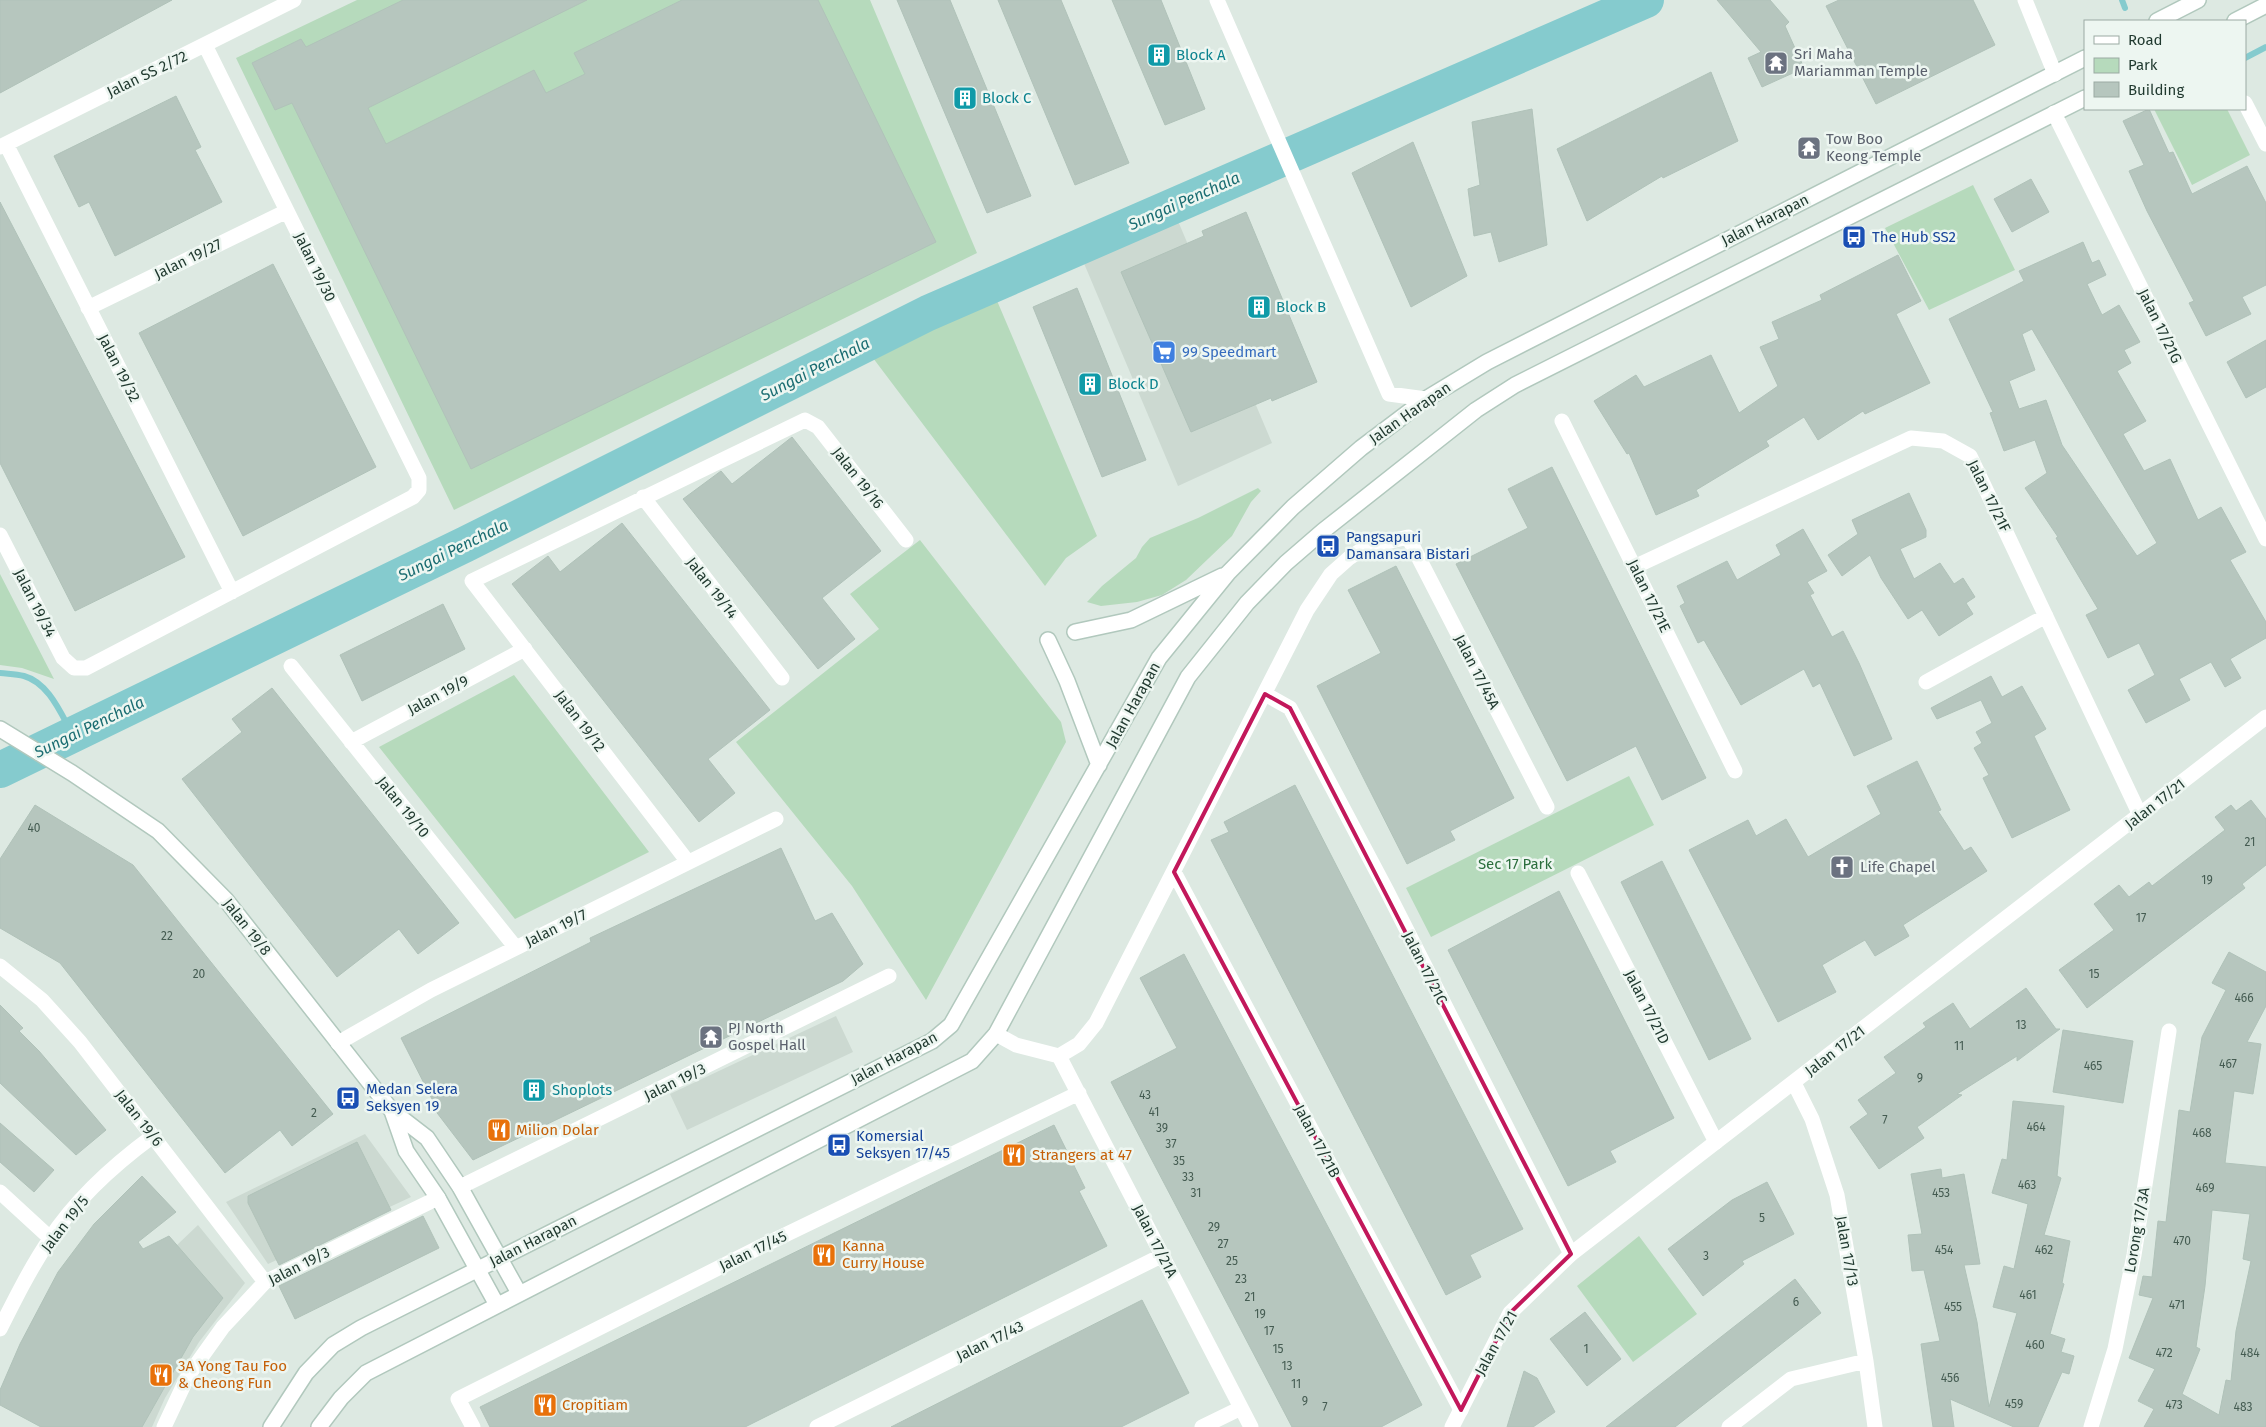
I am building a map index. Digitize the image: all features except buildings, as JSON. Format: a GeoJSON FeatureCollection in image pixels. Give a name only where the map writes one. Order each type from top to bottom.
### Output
{"type":"FeatureCollection","features":[{"type":"Feature","properties":{"kind":"street","name":"Jalan SS 2/72"},"geometry":{"type":"LineString","coordinates":[[3,145],[294,0]]}},
{"type":"Feature","properties":{"kind":"street"},"geometry":{"type":"LineString","coordinates":[[1216,0],[1389,394],[1426,399]]}},
{"type":"Feature","properties":{"kind":"street"},"geometry":{"type":"LineString","coordinates":[[2025,0],[2055,74]]}},
{"type":"Feature","properties":{"kind":"street"},"geometry":{"type":"LineString","coordinates":[[2159,20],[2198,0]]}},
{"type":"Feature","properties":{"kind":"street"},"geometry":{"type":"LineString","coordinates":[[2237,20],[2266,6]]}},
{"type":"Feature","properties":{"kind":"street","name":"Jalan 19/30"},"geometry":{"type":"LineString","coordinates":[[205,45],[419,478],[419,490],[413,497],[232,592]]}},
{"type":"Feature","properties":{"kind":"street","name":"Jalan Harapan"},"geometry":{"type":"LineString","coordinates":[[271,1427],[306,1372],[333,1345],[361,1328],[932,1041],[951,1025],[1159,658],[1228,573],[1293,507],[1361,448],[1426,399],[1551,328],[2084,59]]}},
{"type":"Feature","properties":{"kind":"street"},"geometry":{"type":"LineString","coordinates":[[319,1427],[341,1398],[366,1373],[972,1061],[996,1034],[1188,677],[1247,603],[1286,563],[1377,487],[1476,410],[1515,385],[1667,311],[2084,98]]}},
{"type":"Feature","properties":{"kind":"street"},"geometry":{"type":"LineString","coordinates":[[2246,104],[2266,144]]}},
{"type":"Feature","properties":{"kind":"street","name":"Jalan 17/21G"},"geometry":{"type":"LineString","coordinates":[[2054,113],[2266,539]]}},
{"type":"Feature","properties":{"kind":"street","name":"Jalan 19/32"},"geometry":{"type":"LineString","coordinates":[[3,145],[232,592]]}},
{"type":"Feature","properties":{"kind":"street","name":"Jalan 19/27"},"geometry":{"type":"LineString","coordinates":[[88,308],[287,211]]}},
{"type":"Feature","properties":{"kind":"street","name":"Jalan 19/16"},"geometry":{"type":"LineString","coordinates":[[642,498],[805,420],[818,427],[906,540]]}},
{"type":"Feature","properties":{"kind":"street","name":"Jalan 17/21E"},"geometry":{"type":"LineString","coordinates":[[1562,420],[1735,772]]}},
{"type":"Feature","properties":{"kind":"street","name":"Jalan 17/21F"},"geometry":{"type":"LineString","coordinates":[[1634,567],[1911,438],[1942,440],[1970,456],[2140,815]]}},
{"type":"Feature","properties":{"kind":"street","name":"Jalan 19/12"},"geometry":{"type":"LineString","coordinates":[[642,498],[472,581],[688,862]]}},
{"type":"Feature","properties":{"kind":"street","name":"Jalan 19/14"},"geometry":{"type":"LineString","coordinates":[[642,498],[782,678]]}},
{"type":"Feature","properties":{"kind":"street","name":"Jalan 19/34"},"geometry":{"type":"LineString","coordinates":[[0,535],[63,658],[74,668],[86,668],[232,592]]}},
{"type":"Feature","properties":{"kind":"street","name":"Jalan 17/45A"},"geometry":{"type":"LineString","coordinates":[[1265,694],[1308,610],[1330,574],[1366,547],[1408,537],[1547,807]]}},
{"type":"Feature","properties":{"kind":"street"},"geometry":{"type":"LineString","coordinates":[[1075,632],[1130,620],[1228,573]]}},
{"type":"Feature","properties":{"kind":"street"},"geometry":{"type":"LineString","coordinates":[[1926,682],[2046,616]]}},
{"type":"Feature","properties":{"kind":"street"},"geometry":{"type":"LineString","coordinates":[[1048,640],[1067,680],[1099,765]]}},
{"type":"Feature","properties":{"kind":"street","name":"Jalan 19/9"},"geometry":{"type":"LineString","coordinates":[[351,742],[525,649]]}},
{"type":"Feature","properties":{"kind":"street","name":"Jalan 19/10"},"geometry":{"type":"LineString","coordinates":[[291,666],[516,948]]}},
{"type":"Feature","properties":{"kind":"street"},"geometry":{"type":"LineString","coordinates":[[996,1034],[1016,1045],[1060,1056],[1079,1044],[1096,1023],[1265,694]]}},
{"type":"Feature","properties":{"kind":"street","name":"Jalan 17/21C"},"geometry":{"type":"LineString","coordinates":[[1265,694],[1290,708],[1387,891],[1571,1254]]}},
{"type":"Feature","properties":{"kind":"street","name":"Jalan 17/21"},"geometry":{"type":"LineString","coordinates":[[1452,1427],[1510,1313],[1571,1254],[2266,717]]}},
{"type":"Feature","properties":{"kind":"street","name":"Jalan 19/8"},"geometry":{"type":"LineString","coordinates":[[6,733],[67,770],[158,831],[226,900],[392,1111],[427,1138],[460,1188],[519,1293]]}},
{"type":"Feature","properties":{"kind":"street","name":"Jalan 19/7"},"geometry":{"type":"LineString","coordinates":[[338,1043],[431,990],[776,819]]}},
{"type":"Feature","properties":{"kind":"street","name":"Jalan 17/21B"},"geometry":{"type":"LineString","coordinates":[[1174,872],[1461,1410]]}},
{"type":"Feature","properties":{"kind":"street","name":"Jalan 17/21D"},"geometry":{"type":"LineString","coordinates":[[1578,873],[1716,1142]]}},
{"type":"Feature","properties":{"kind":"street","name":"Jalan 19/6"},"geometry":{"type":"LineString","coordinates":[[0,966],[42,1000],[68,1028],[265,1282]]}},
{"type":"Feature","properties":{"kind":"street","name":"Jalan 19/3"},"geometry":{"type":"LineString","coordinates":[[460,1188],[890,976]]}},
{"type":"Feature","properties":{"kind":"street","name":"Lorong 17/3A"},"geometry":{"type":"LineString","coordinates":[[2091,1427],[2115,1349],[2134,1255],[2169,1031]]}},
{"type":"Feature","properties":{"kind":"street","name":"Jalan 17/21A"},"geometry":{"type":"LineString","coordinates":[[1060,1056],[1251,1427]]}},
{"type":"Feature","properties":{"kind":"street","name":"Jalan 17/13"},"geometry":{"type":"LineString","coordinates":[[1794,1083],[1812,1119],[1837,1194],[1866,1361],[1875,1427]]}},
{"type":"Feature","properties":{"kind":"street","name":"Jalan 17/45"},"geometry":{"type":"LineString","coordinates":[[473,1427],[458,1399],[762,1246],[1079,1093]]}},
{"type":"Feature","properties":{"kind":"street","name":"Jalan 19/8"},"geometry":{"type":"LineString","coordinates":[[392,1111],[406,1151],[438,1198],[497,1305]]}},
{"type":"Feature","properties":{"kind":"street","name":"Jalan 19/5"},"geometry":{"type":"LineString","coordinates":[[0,1329],[50,1238],[126,1155],[152,1136]]}},
{"type":"Feature","properties":{"kind":"street"},"geometry":{"type":"LineString","coordinates":[[0,1192],[50,1238]]}},
{"type":"Feature","properties":{"kind":"street","name":"Jalan 19/3"},"geometry":{"type":"LineString","coordinates":[[164,1427],[188,1376],[223,1326],[265,1282],[438,1198]]}},
{"type":"Feature","properties":{"kind":"street","name":"Jalan 17/43"},"geometry":{"type":"LineString","coordinates":[[817,1427],[1163,1256]]}},
{"type":"Feature","properties":{"kind":"street"},"geometry":{"type":"LineString","coordinates":[[1729,1427],[1791,1379],[1866,1361]]}},
{"type":"Feature","properties":{"kind":"street"},"geometry":{"type":"LineString","coordinates":[[1202,1427],[1241,1408]]}},
{"type":"Feature","properties":{"kind":"highlighted area"},"geometry":{"type":"Polygon","coordinates":[[[1265,694],[1290,708],[1571,1254],[1510,1313],[1461,1410],[1174,872],[1265,694]]]}},
{"type":"Feature","properties":{"kind":"shaded area"},"geometry":{"type":"Polygon","coordinates":[[[1178,221],[1272,443],[1178,486],[1083,261],[1178,221]]]}},
{"type":"Feature","properties":{"kind":"shaded area"},"geometry":{"type":"Polygon","coordinates":[[[836,1016],[853,1052],[687,1130],[670,1094],[836,1016]]]}},
{"type":"Feature","properties":{"kind":"shaded area"},"geometry":{"type":"Polygon","coordinates":[[[365,1134],[411,1197],[268,1264],[226,1202],[365,1134]]]}},
{"type":"Feature","properties":{"kind":"shaded area"},"geometry":{"type":"Polygon","coordinates":[[[198,1225],[245,1283],[199,1342],[165,1398],[152,1427],[67,1427],[130,1299],[177,1245],[198,1225]]]}},
{"type":"Feature","properties":{"kind":"green space"},"geometry":{"type":"Polygon","coordinates":[[[357,0],[870,0],[977,253],[454,510],[236,58],[357,0]]]}},
{"type":"Feature","properties":{"kind":"green space"},"geometry":{"type":"Polygon","coordinates":[[[2154,110],[2228,110],[2250,155],[2192,185],[2154,110]]]}},
{"type":"Feature","properties":{"kind":"green space"},"geometry":{"type":"Polygon","coordinates":[[[1973,185],[2015,270],[1929,310],[1885,228],[1973,185]]]}},
{"type":"Feature","properties":{"kind":"green space"},"geometry":{"type":"Polygon","coordinates":[[[995,296],[1097,536],[1066,558],[1045,586],[870,354],[995,296]]]}},
{"type":"Feature","properties":{"kind":"green space"},"geometry":{"type":"Polygon","coordinates":[[[1258,488],[1261,491],[1251,502],[1232,536],[1186,580],[1162,595],[1137,602],[1101,606],[1087,602],[1102,586],[1136,558],[1150,538],[1198,518],[1258,488]]]}},
{"type":"Feature","properties":{"kind":"green space"},"geometry":{"type":"Polygon","coordinates":[[[920,540],[1061,722],[1066,742],[926,1000],[852,886],[736,742],[879,629],[850,594],[920,540]]]}},
{"type":"Feature","properties":{"kind":"green space"},"geometry":{"type":"Polygon","coordinates":[[[0,574],[54,679],[22,668],[0,665],[0,574]]]}},
{"type":"Feature","properties":{"kind":"green space"},"geometry":{"type":"Polygon","coordinates":[[[514,675],[649,852],[515,919],[379,747],[514,675]]]}},
{"type":"Feature","properties":{"kind":"green space","name":"Sec 17 Park"},"geometry":{"type":"Polygon","coordinates":[[[1629,776],[1654,825],[1431,937],[1406,888],[1629,776]]]}},
{"type":"Feature","properties":{"kind":"green space"},"geometry":{"type":"Polygon","coordinates":[[[1639,1236],[1697,1314],[1633,1362],[1577,1286],[1639,1236]]]}},
{"type":"Feature","properties":{"kind":"waterway","name":"Sungai Penchala"},"geometry":{"type":"LineString","coordinates":[[0,770],[466,544],[928,313],[1646,0]]}},
{"type":"Feature","properties":{"kind":"waterway"},"geometry":{"type":"LineString","coordinates":[[2122,0],[2125,8]]}},
{"type":"Feature","properties":{"kind":"waterway"},"geometry":{"type":"LineString","coordinates":[[2246,57],[2266,47]]}},
{"type":"Feature","properties":{"kind":"waterway"},"geometry":{"type":"LineString","coordinates":[[0,673],[24,676],[41,685],[59,709],[73,735]]}},
{"type":"Feature","properties":{"kind":"place","name":"Block A"},"geometry":{"type":"Point","coordinates":[1159,55]}},
{"type":"Feature","properties":{"kind":"place","name":"Sri Maha Mariamman Temple"},"geometry":{"type":"Point","coordinates":[1776,63]}},
{"type":"Feature","properties":{"kind":"place","name":"Block C"},"geometry":{"type":"Point","coordinates":[965,98]}},
{"type":"Feature","properties":{"kind":"place","name":"Tow Boo Keong Temple"},"geometry":{"type":"Point","coordinates":[1809,148]}},
{"type":"Feature","properties":{"kind":"place","name":"The Hub SS2"},"geometry":{"type":"Point","coordinates":[1854,237]}},
{"type":"Feature","properties":{"kind":"place","name":"Block B"},"geometry":{"type":"Point","coordinates":[1259,307]}},
{"type":"Feature","properties":{"kind":"place","name":"99 Speedmart"},"geometry":{"type":"Point","coordinates":[1164,352]}},
{"type":"Feature","properties":{"kind":"place","name":"Block D"},"geometry":{"type":"Point","coordinates":[1090,384]}},
{"type":"Feature","properties":{"kind":"place","name":"Pangsapuri Damansara Bistari"},"geometry":{"type":"Point","coordinates":[1328,546]}},
{"type":"Feature","properties":{"kind":"place","name":"Life Chapel"},"geometry":{"type":"Point","coordinates":[1842,867]}},
{"type":"Feature","properties":{"kind":"place","name":"PJ North Gospel Hall"},"geometry":{"type":"Point","coordinates":[711,1037]}},
{"type":"Feature","properties":{"kind":"place","name":"Shoplots"},"geometry":{"type":"Point","coordinates":[534,1090]}},
{"type":"Feature","properties":{"kind":"place","name":"Medan Selera Seksyen 19"},"geometry":{"type":"Point","coordinates":[348,1098]}},
{"type":"Feature","properties":{"kind":"place","name":"Milion Dolar"},"geometry":{"type":"Point","coordinates":[499,1130]}},
{"type":"Feature","properties":{"kind":"place","name":"Komersial Seksyen 17/45"},"geometry":{"type":"Point","coordinates":[839,1145]}},
{"type":"Feature","properties":{"kind":"place","name":"Strangers at 47"},"geometry":{"type":"Point","coordinates":[1014,1155]}},
{"type":"Feature","properties":{"kind":"place","name":"Kanna Curry House"},"geometry":{"type":"Point","coordinates":[824,1255]}},
{"type":"Feature","properties":{"kind":"place","name":"3A Yong Tau Foo & Cheong Fun"},"geometry":{"type":"Point","coordinates":[161,1375]}},
{"type":"Feature","properties":{"kind":"place","name":"Cropitiam"},"geometry":{"type":"Point","coordinates":[545,1405]}}]}
